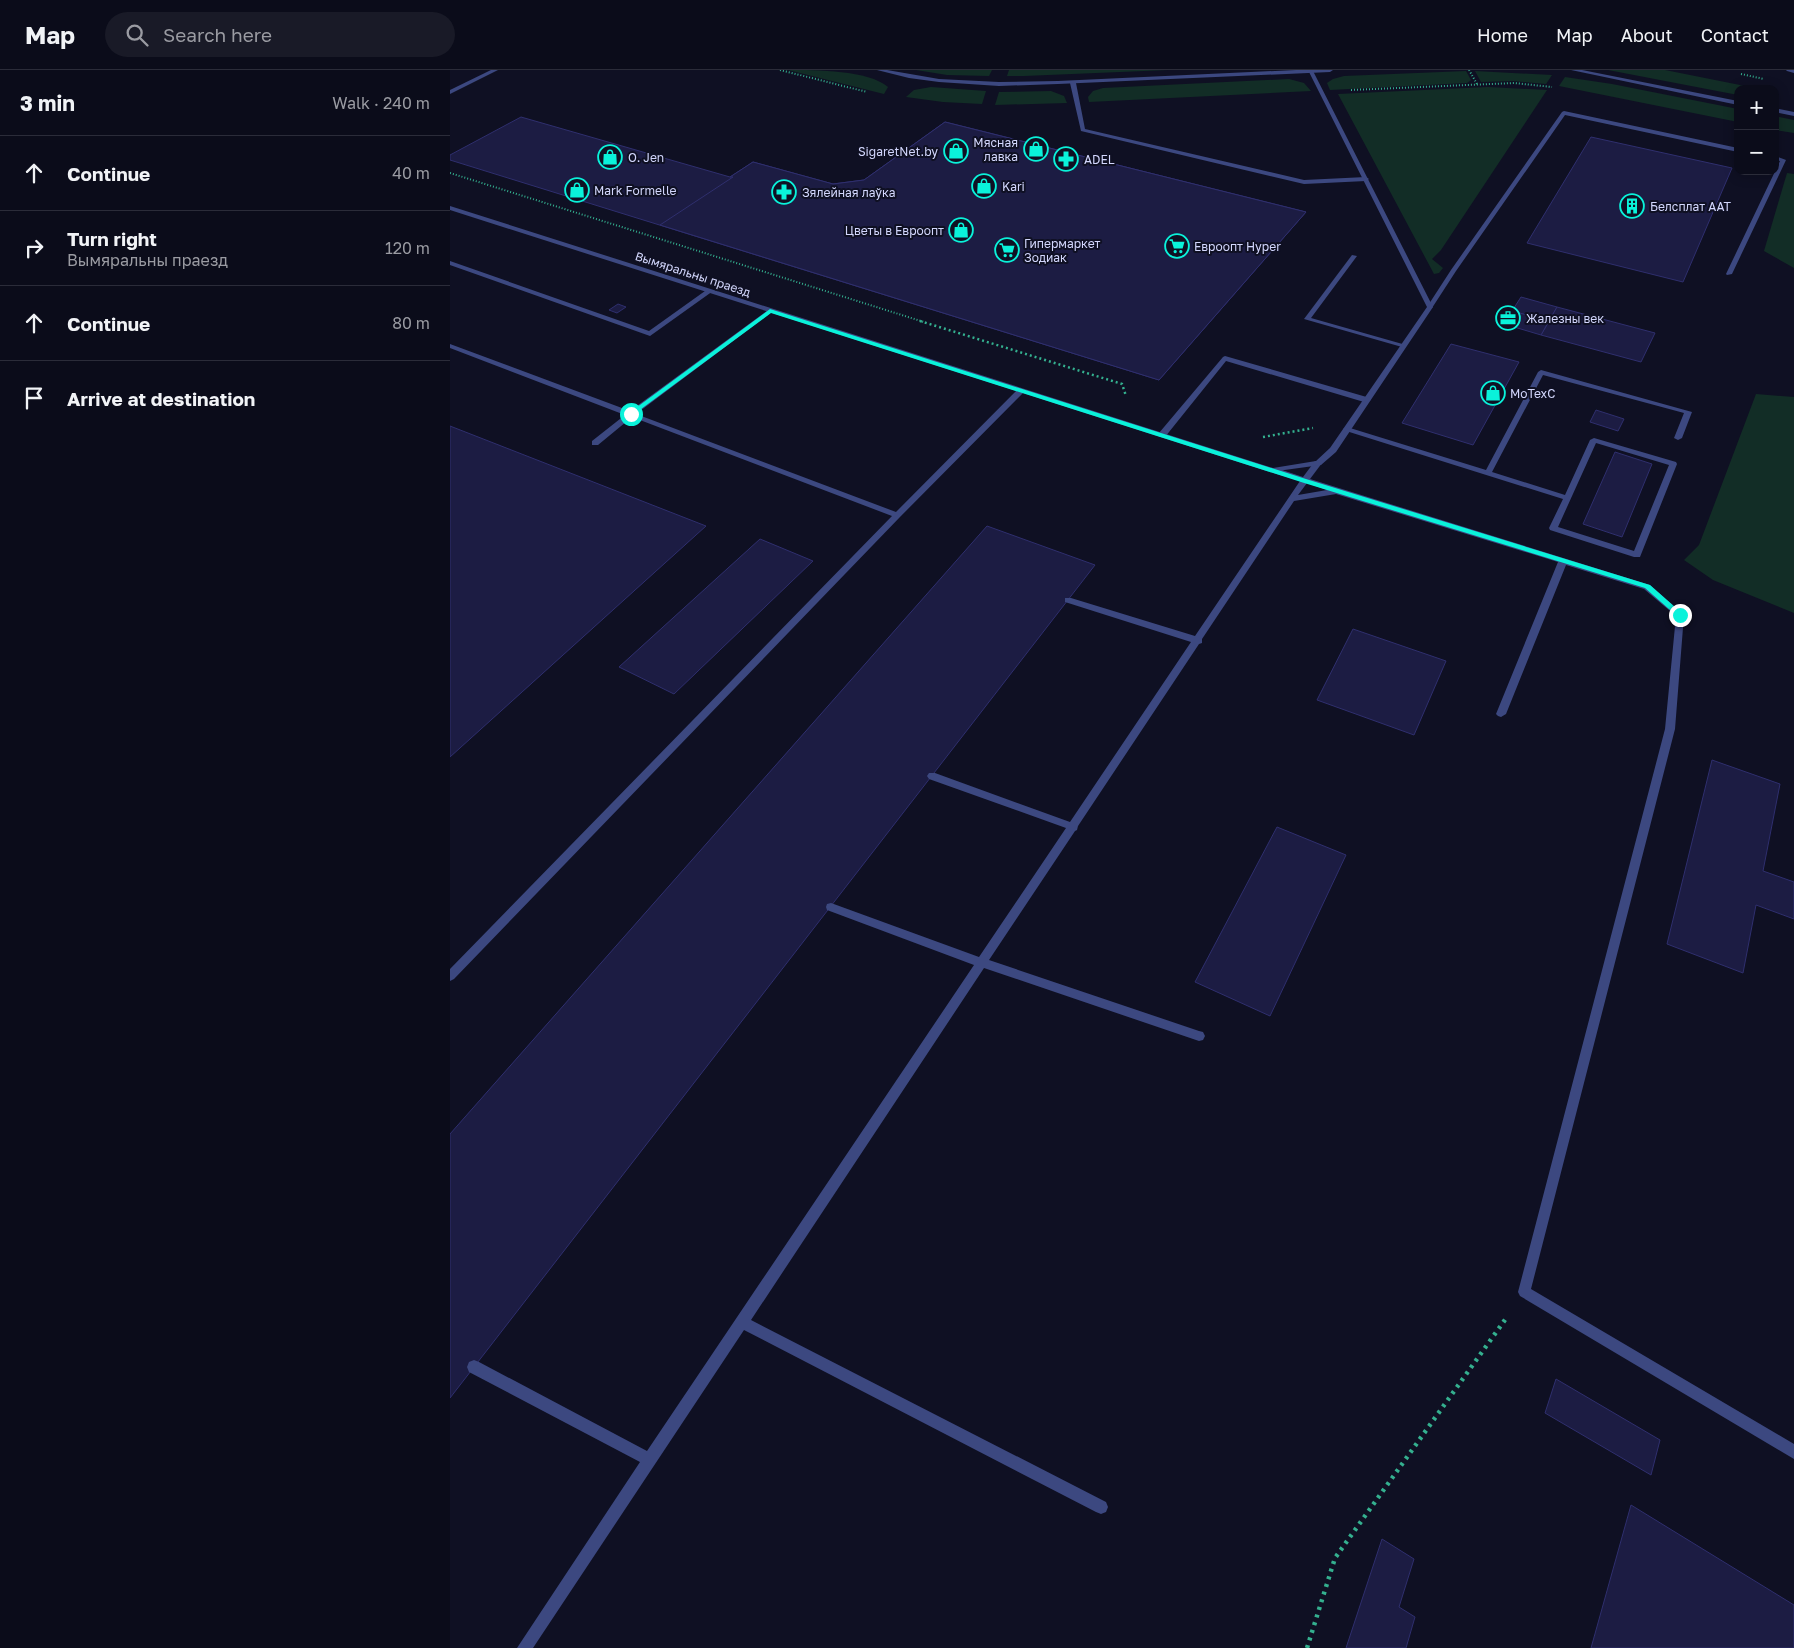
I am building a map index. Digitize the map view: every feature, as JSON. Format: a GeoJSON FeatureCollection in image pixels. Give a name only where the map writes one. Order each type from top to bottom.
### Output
{"type":"FeatureCollection","features":[{"type":"Feature","properties":{"kind":"street"},"geometry":{"type":"LineString","coordinates":[[450,92],[494,70]]}},
{"type":"Feature","properties":{"kind":"street"},"geometry":{"type":"LineString","coordinates":[[880,70],[948,82],[994,85],[1073,83],[1250,72],[1330,70]]}},
{"type":"Feature","properties":{"kind":"street"},"geometry":{"type":"LineString","coordinates":[[1574,70],[1734,101]]}},
{"type":"Feature","properties":{"kind":"street"},"geometry":{"type":"LineString","coordinates":[[1789,70],[1794,71]]}},
{"type":"Feature","properties":{"kind":"street"},"geometry":{"type":"LineString","coordinates":[[1310,71],[1430,308]]}},
{"type":"Feature","properties":{"kind":"street"},"geometry":{"type":"LineString","coordinates":[[1073,83],[1083,130],[1304,182],[1366,179]]}},
{"type":"Feature","properties":{"kind":"street"},"geometry":{"type":"LineString","coordinates":[[1779,111],[1794,114]]}},
{"type":"Feature","properties":{"kind":"street"},"geometry":{"type":"LineString","coordinates":[[524,1648],[1074,827],[1291,499],[1318,463],[1333,450],[1453,271],[1564,113],[1734,149]]}},
{"type":"Feature","properties":{"kind":"street"},"geometry":{"type":"LineString","coordinates":[[1779,159],[1783,160],[1779,168]]}},
{"type":"Feature","properties":{"kind":"street"},"geometry":{"type":"LineString","coordinates":[[1729,274],[1776,175]]}},
{"type":"Feature","properties":{"kind":"street","name":"Вымяральны праезд"},"geometry":{"type":"LineString","coordinates":[[450,208],[1021,391],[1647,587],[1680,615],[1670,729],[1524,1292]]}},
{"type":"Feature","properties":{"kind":"street"},"geometry":{"type":"LineString","coordinates":[[1354,256],[1307,319],[1404,346]]}},
{"type":"Feature","properties":{"kind":"street"},"geometry":{"type":"LineString","coordinates":[[450,263],[650,334],[710,291],[707,290]]}},
{"type":"Feature","properties":{"kind":"street"},"geometry":{"type":"LineString","coordinates":[[596,443],[631,414],[770,311]]}},
{"type":"Feature","properties":{"kind":"street"},"geometry":{"type":"LineString","coordinates":[[450,346],[897,515]]}},
{"type":"Feature","properties":{"kind":"street"},"geometry":{"type":"LineString","coordinates":[[1162,435],[1225,358],[1367,400]]}},
{"type":"Feature","properties":{"kind":"street"},"geometry":{"type":"LineString","coordinates":[[1488,473],[1542,372],[1688,412],[1678,438]]}},
{"type":"Feature","properties":{"kind":"street"},"geometry":{"type":"LineString","coordinates":[[450,976],[897,515],[1021,391]]}},
{"type":"Feature","properties":{"kind":"street"},"geometry":{"type":"LineString","coordinates":[[1347,430],[1567,498]]}},
{"type":"Feature","properties":{"kind":"street"},"geometry":{"type":"LineString","coordinates":[[1594,440],[1673,464],[1637,555],[1553,528],[1567,498],[1594,440]]}},
{"type":"Feature","properties":{"kind":"street"},"geometry":{"type":"LineString","coordinates":[[1272,470],[1318,463]]}},
{"type":"Feature","properties":{"kind":"street"},"geometry":{"type":"LineString","coordinates":[[1291,499],[1336,490]]}},
{"type":"Feature","properties":{"kind":"street"},"geometry":{"type":"LineString","coordinates":[[1501,714],[1563,560]]}},
{"type":"Feature","properties":{"kind":"street"},"geometry":{"type":"LineString","coordinates":[[1068,600],[1198,641]]}},
{"type":"Feature","properties":{"kind":"street"},"geometry":{"type":"LineString","coordinates":[[932,776],[1074,827]]}},
{"type":"Feature","properties":{"kind":"street"},"geometry":{"type":"LineString","coordinates":[[831,906],[983,963],[1199,1036]]}},
{"type":"Feature","properties":{"kind":"street"},"geometry":{"type":"LineString","coordinates":[[1524,1292],[1794,1452]]}},
{"type":"Feature","properties":{"kind":"street"},"geometry":{"type":"LineString","coordinates":[[742,1322],[1101,1507]]}},
{"type":"Feature","properties":{"kind":"street"},"geometry":{"type":"LineString","coordinates":[[474,1367],[650,1460]]}},
{"type":"Feature","properties":{"kind":"path"},"geometry":{"type":"LineString","coordinates":[[1469,70],[1477,84]]}},
{"type":"Feature","properties":{"kind":"path"},"geometry":{"type":"LineString","coordinates":[[1741,74],[1768,79]]}},
{"type":"Feature","properties":{"kind":"path"},"geometry":{"type":"LineString","coordinates":[[450,172],[1122,384],[1128,402]]}},
{"type":"Feature","properties":{"kind":"path"},"geometry":{"type":"LineString","coordinates":[[1261,438],[1329,425],[1350,395]]}},
{"type":"Feature","properties":{"kind":"path"},"geometry":{"type":"LineString","coordinates":[[1306,1648],[1335,1558],[1524,1292]]}},
{"type":"Feature","properties":{"kind":"green space"},"geometry":{"type":"Polygon","coordinates":[[[788,70],[855,74],[879,81],[888,87],[884,94],[788,70]]]}},
{"type":"Feature","properties":{"kind":"green space"},"geometry":{"type":"Polygon","coordinates":[[[916,70],[992,70],[989,76],[947,75],[916,70]]]}},
{"type":"Feature","properties":{"kind":"green space"},"geometry":{"type":"Polygon","coordinates":[[[1009,70],[1168,70],[1007,76],[1009,70]]]}},
{"type":"Feature","properties":{"kind":"green space"},"geometry":{"type":"Polygon","coordinates":[[[1608,70],[1665,70],[1740,85],[1734,85],[1734,94],[1608,70]]]}},
{"type":"Feature","properties":{"kind":"green space"},"geometry":{"type":"Polygon","coordinates":[[[1466,71],[1471,80],[1467,83],[1330,90],[1327,83],[1344,76],[1466,71]]]}},
{"type":"Feature","properties":{"kind":"green space"},"geometry":{"type":"Polygon","coordinates":[[[1475,71],[1552,75],[1546,84],[1513,81],[1481,82],[1475,71]]]}},
{"type":"Feature","properties":{"kind":"green space"},"geometry":{"type":"Polygon","coordinates":[[[1565,77],[1612,84],[1734,108],[1734,121],[1559,86],[1565,77]]]}},
{"type":"Feature","properties":{"kind":"green space"},"geometry":{"type":"Polygon","coordinates":[[[1289,79],[1304,83],[1311,91],[1089,102],[1088,97],[1093,91],[1103,88],[1289,79]]]}},
{"type":"Feature","properties":{"kind":"green space"},"geometry":{"type":"Polygon","coordinates":[[[931,87],[986,91],[982,104],[943,102],[906,97],[914,90],[931,87]]]}},
{"type":"Feature","properties":{"kind":"green space"},"geometry":{"type":"Polygon","coordinates":[[[1488,87],[1547,90],[1441,250],[1432,259],[1443,268],[1439,273],[1434,274],[1338,94],[1488,87]]]}},
{"type":"Feature","properties":{"kind":"green space"},"geometry":{"type":"Polygon","coordinates":[[[1051,91],[1064,96],[1067,103],[995,105],[999,92],[1051,91]]]}},
{"type":"Feature","properties":{"kind":"green space"},"geometry":{"type":"Polygon","coordinates":[[[1779,117],[1794,120],[1794,133],[1779,131],[1779,117]]]}},
{"type":"Feature","properties":{"kind":"green space"},"geometry":{"type":"Polygon","coordinates":[[[1787,173],[1794,174],[1794,268],[1764,251],[1787,173]]]}},
{"type":"Feature","properties":{"kind":"green space"},"geometry":{"type":"Polygon","coordinates":[[[1756,394],[1794,397],[1794,613],[1713,580],[1684,560],[1699,545],[1756,394]]]}},
{"type":"Feature","properties":{"kind":"building","name":"Гипермаркет Зодиак"},"geometry":{"type":"Polygon","coordinates":[[[521,117],[730,177],[753,162],[833,184],[864,180],[945,122],[1306,212],[1159,380],[450,160],[450,155],[521,117]]]}},
{"type":"Feature","properties":{"kind":"building","name":"Гипермаркет Зодиак"},"geometry":{"type":"Polygon","coordinates":[[[945,122],[1306,212],[1159,380],[660,225],[753,162],[833,184],[864,180],[945,122]]]}},
{"type":"Feature","properties":{"kind":"building","name":"Белсплат ААТ"},"geometry":{"type":"Polygon","coordinates":[[[1591,137],[1732,168],[1683,282],[1527,243],[1591,137]]]}},
{"type":"Feature","properties":{"kind":"building"},"geometry":{"type":"Polygon","coordinates":[[[1521,297],[1557,307],[1549,321],[1512,311],[1521,297]]]}},
{"type":"Feature","properties":{"kind":"building"},"geometry":{"type":"Polygon","coordinates":[[[618,304],[626,307],[617,313],[609,310],[618,304]]]}},
{"type":"Feature","properties":{"kind":"building"},"geometry":{"type":"Polygon","coordinates":[[[1557,307],[1655,333],[1641,362],[1541,335],[1557,307]]]}},
{"type":"Feature","properties":{"kind":"building"},"geometry":{"type":"Polygon","coordinates":[[[1512,311],[1549,321],[1541,335],[1504,324],[1512,311]]]}},
{"type":"Feature","properties":{"kind":"building"},"geometry":{"type":"Polygon","coordinates":[[[1451,344],[1519,362],[1473,445],[1402,423],[1451,344]]]}},
{"type":"Feature","properties":{"kind":"building"},"geometry":{"type":"Polygon","coordinates":[[[1596,410],[1624,419],[1618,431],[1590,422],[1596,410]]]}},
{"type":"Feature","properties":{"kind":"building"},"geometry":{"type":"Polygon","coordinates":[[[450,426],[706,526],[450,757],[450,426]]]}},
{"type":"Feature","properties":{"kind":"building"},"geometry":{"type":"Polygon","coordinates":[[[1615,452],[1652,464],[1622,537],[1583,524],[1615,452]]]}},
{"type":"Feature","properties":{"kind":"building"},"geometry":{"type":"Polygon","coordinates":[[[987,526],[1095,565],[450,1398],[450,1134],[987,526]]]}},
{"type":"Feature","properties":{"kind":"building"},"geometry":{"type":"Polygon","coordinates":[[[760,539],[813,561],[674,694],[619,667],[760,539]]]}},
{"type":"Feature","properties":{"kind":"building"},"geometry":{"type":"Polygon","coordinates":[[[1353,629],[1446,661],[1414,735],[1317,700],[1353,629]]]}},
{"type":"Feature","properties":{"kind":"building"},"geometry":{"type":"Polygon","coordinates":[[[1712,760],[1780,784],[1763,871],[1794,882],[1794,919],[1756,905],[1743,973],[1667,944],[1712,760]]]}},
{"type":"Feature","properties":{"kind":"building"},"geometry":{"type":"Polygon","coordinates":[[[1277,827],[1346,855],[1270,1016],[1195,982],[1277,827]]]}},
{"type":"Feature","properties":{"kind":"building"},"geometry":{"type":"Polygon","coordinates":[[[1556,1379],[1660,1440],[1651,1475],[1545,1413],[1556,1379]]]}},
{"type":"Feature","properties":{"kind":"building"},"geometry":{"type":"Polygon","coordinates":[[[1631,1505],[1794,1605],[1794,1648],[1591,1648],[1631,1505]]]}},
{"type":"Feature","properties":{"kind":"building"},"geometry":{"type":"Polygon","coordinates":[[[1382,1539],[1414,1559],[1399,1607],[1415,1617],[1406,1648],[1346,1648],[1382,1539]]]}},
{"type":"Feature","properties":{"kind":"place","name":"Мясная лавка"},"geometry":{"type":"Point","coordinates":[1036,149]}},
{"type":"Feature","properties":{"kind":"place","name":"SigaretNet.by"},"geometry":{"type":"Point","coordinates":[956,151]}},
{"type":"Feature","properties":{"kind":"place","name":"O. Jen"},"geometry":{"type":"Point","coordinates":[610,157]}},
{"type":"Feature","properties":{"kind":"place","name":"ADEL"},"geometry":{"type":"Point","coordinates":[1066,159]}},
{"type":"Feature","properties":{"kind":"place","name":"Kari"},"geometry":{"type":"Point","coordinates":[984,186]}},
{"type":"Feature","properties":{"kind":"place","name":"Mark Formelle"},"geometry":{"type":"Point","coordinates":[577,190]}},
{"type":"Feature","properties":{"kind":"place","name":"Зялейная лаўка"},"geometry":{"type":"Point","coordinates":[784,192]}},
{"type":"Feature","properties":{"kind":"place","name":"Белсплат ААТ"},"geometry":{"type":"Point","coordinates":[1632,206]}},
{"type":"Feature","properties":{"kind":"place","name":"Цветы в Евроопт"},"geometry":{"type":"Point","coordinates":[961,230]}},
{"type":"Feature","properties":{"kind":"place","name":"Евроопт Hyper"},"geometry":{"type":"Point","coordinates":[1177,246]}},
{"type":"Feature","properties":{"kind":"place","name":"Гипермаркет Зодиак"},"geometry":{"type":"Point","coordinates":[1007,250]}},
{"type":"Feature","properties":{"kind":"place","name":"Жалезны век"},"geometry":{"type":"Point","coordinates":[1508,318]}},
{"type":"Feature","properties":{"kind":"place","name":"MoTexC"},"geometry":{"type":"Point","coordinates":[1493,393]}},
{"type":"Feature","properties":{"kind":"route"},"geometry":{"type":"LineString","coordinates":[[631,414],[770,311],[1647,587],[1680,615]]}}]}
